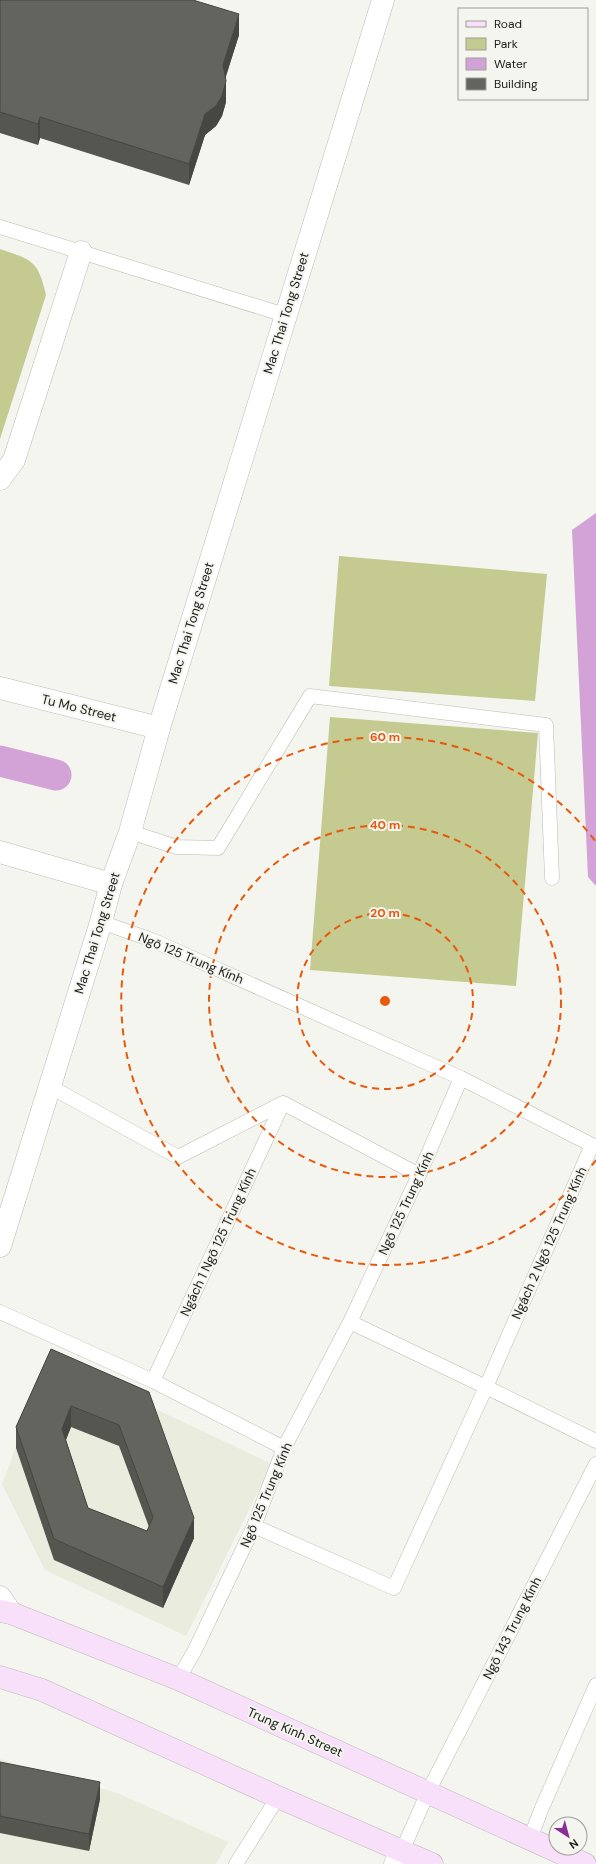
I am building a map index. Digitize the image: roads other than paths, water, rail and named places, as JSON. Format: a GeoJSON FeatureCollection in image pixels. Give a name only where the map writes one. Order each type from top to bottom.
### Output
{"type":"FeatureCollection","features":[{"type":"Feature","properties":{"kind":"main road","name":"Trung Kinh Street"},"geometry":{"type":"LineString","coordinates":[[4,1607],[178,1679],[585,1864]]}},
{"type":"Feature","properties":{"kind":"main road"},"geometry":{"type":"LineString","coordinates":[[0,1693],[9,1680],[42,1690],[278,1797],[399,1858],[432,1864]]}},
{"type":"Feature","properties":{"kind":"street","name":"Mac Thai Tong Street"},"geometry":{"type":"LineString","coordinates":[[0,1246],[101,922],[111,884],[130,832],[158,728],[383,0]]}},
{"type":"Feature","properties":{"kind":"street"},"geometry":{"type":"LineString","coordinates":[[0,479],[14,460],[81,252]]}},
{"type":"Feature","properties":{"kind":"street","name":"Tu Mo Street"},"geometry":{"type":"LineString","coordinates":[[0,688],[158,728]]}},
{"type":"Feature","properties":{"kind":"street"},"geometry":{"type":"LineString","coordinates":[[0,852],[111,884]]}},
{"type":"Feature","properties":{"kind":"lane"},"geometry":{"type":"LineString","coordinates":[[0,227],[285,315]]}},
{"type":"Feature","properties":{"kind":"lane"},"geometry":{"type":"LineString","coordinates":[[130,832],[177,847],[218,848],[310,696],[546,725],[552,878]]}},
{"type":"Feature","properties":{"kind":"lane","name":"Ngõ 125 Trung Kính"},"geometry":{"type":"LineString","coordinates":[[101,922],[152,940],[461,1078],[419,1175],[350,1322],[284,1448],[254,1526],[194,1652],[178,1679]]}},
{"type":"Feature","properties":{"kind":"lane","name":"Ngách 2 Ngõ 125 Trung Kính"},"geometry":{"type":"LineString","coordinates":[[254,1526],[394,1588],[486,1387],[592,1145],[461,1078]]}},
{"type":"Feature","properties":{"kind":"lane"},"geometry":{"type":"LineString","coordinates":[[49,1086],[178,1157],[283,1103],[419,1175]]}},
{"type":"Feature","properties":{"kind":"lane","name":"Ngách 1 Ngõ 125 Trung Kính"},"geometry":{"type":"LineString","coordinates":[[153,1381],[283,1103]]}},
{"type":"Feature","properties":{"kind":"lane"},"geometry":{"type":"LineString","coordinates":[[0,1312],[153,1381],[284,1448]]}},
{"type":"Feature","properties":{"kind":"lane"},"geometry":{"type":"LineString","coordinates":[[350,1322],[596,1441]]}},
{"type":"Feature","properties":{"kind":"lane","name":"Ngõ 143 Trung Kính"},"geometry":{"type":"LineString","coordinates":[[399,1858],[428,1792],[596,1464]]}},
{"type":"Feature","properties":{"kind":"lane"},"geometry":{"type":"LineString","coordinates":[[530,1839],[541,1810],[596,1685]]}},
{"type":"Feature","properties":{"kind":"lane"},"geometry":{"type":"LineString","coordinates":[[236,1864],[278,1797]]}},
{"type":"Feature","properties":{"kind":"water"},"geometry":{"type":"Polygon","coordinates":[[[596,513],[596,886],[588,877],[572,530],[596,513]]]}},
{"type":"Feature","properties":{"kind":"waterway"},"geometry":{"type":"LineString","coordinates":[[0,761],[56,775]]}}]}
